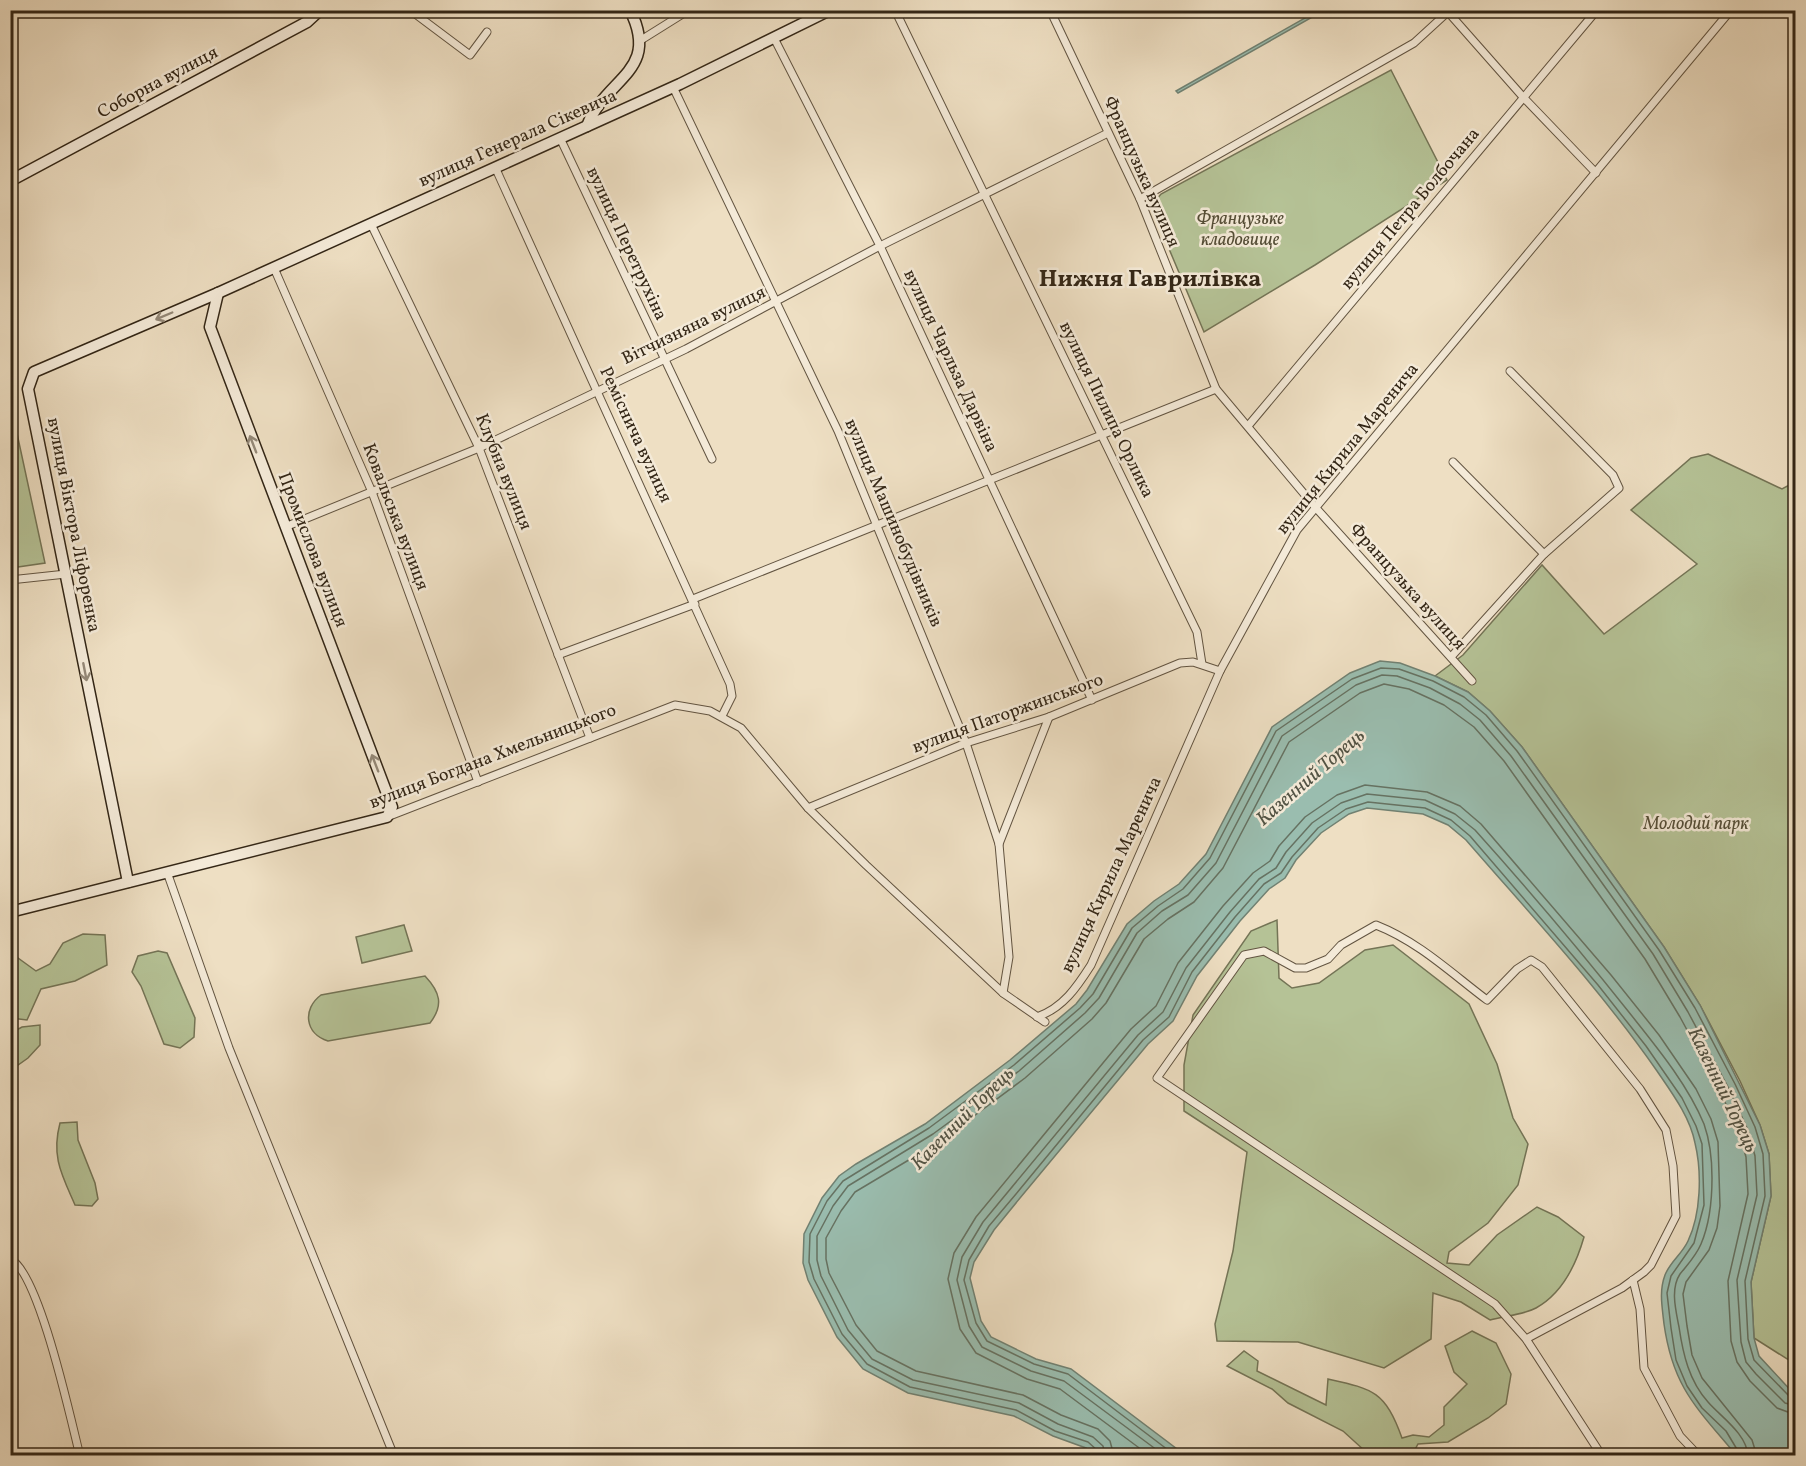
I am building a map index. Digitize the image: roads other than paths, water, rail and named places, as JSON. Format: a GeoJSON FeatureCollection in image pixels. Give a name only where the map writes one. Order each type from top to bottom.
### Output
{"type":"FeatureCollection","features":[{"type":"Feature","properties":{"kind":"street","name":"Соборна вулиця"},"geometry":{"type":"LineString","coordinates":[[10,182],[307,22],[320,10]]}},
{"type":"Feature","properties":{"kind":"street"},"geometry":{"type":"LineString","coordinates":[[410,10],[470,55],[487,32]]}},
{"type":"Feature","properties":{"kind":"street"},"geometry":{"type":"LineString","coordinates":[[587,126],[598,105],[633,66],[641,40],[630,10]]}},
{"type":"Feature","properties":{"kind":"street"},"geometry":{"type":"LineString","coordinates":[[641,40],[689,10]]}},
{"type":"Feature","properties":{"kind":"street","name":"вулиця Генерала Сікевича"},"geometry":{"type":"LineString","coordinates":[[218,293],[673,87],[830,10]]}},
{"type":"Feature","properties":{"kind":"street","name":"вулиця Пилипа Орлика"},"geometry":{"type":"LineString","coordinates":[[895,10],[1197,632],[1202,664]]}},
{"type":"Feature","properties":{"kind":"street","name":"Французька вулиця"},"geometry":{"type":"LineString","coordinates":[[1050,10],[1140,199],[1216,389],[1316,508],[1472,681]]}},
{"type":"Feature","properties":{"kind":"street","name":"вулиця Петра Болбочана"},"geometry":{"type":"LineString","coordinates":[[1248,426],[1597,10]]}},
{"type":"Feature","properties":{"kind":"street","name":"вулиця Кирила Маренича"},"geometry":{"type":"LineString","coordinates":[[1037,1017],[1058,1006],[1076,989],[1091,965],[1220,671],[1298,530],[1731,10]]}},
{"type":"Feature","properties":{"kind":"street"},"geometry":{"type":"LineString","coordinates":[[1140,199],[1414,43],[1449,11],[1523,97],[1596,173]]}},
{"type":"Feature","properties":{"kind":"street","name":"вулиця Чарльза Дарвіна"},"geometry":{"type":"LineString","coordinates":[[774,38],[880,246],[1092,700]]}},
{"type":"Feature","properties":{"kind":"street","name":"вулиця Машинобудівників"},"geometry":{"type":"LineString","coordinates":[[673,87],[837,431],[966,743],[999,844],[1009,957],[1003,993]]}},
{"type":"Feature","properties":{"kind":"street","name":"Вітчизняна вулиця"},"geometry":{"type":"LineString","coordinates":[[285,527],[479,448],[776,303],[880,246],[985,196],[1108,133]]}},
{"type":"Feature","properties":{"kind":"street","name":"вулиця Перетрухіна"},"geometry":{"type":"LineString","coordinates":[[560,138],[712,459]]}},
{"type":"Feature","properties":{"kind":"street","name":"Реміснича вулиця"},"geometry":{"type":"LineString","coordinates":[[495,167],[598,389],[730,684],[732,696],[722,716]]}},
{"type":"Feature","properties":{"kind":"street","name":"Клубна вулиця"},"geometry":{"type":"LineString","coordinates":[[371,224],[479,448],[590,738]]}},
{"type":"Feature","properties":{"kind":"street","name":"Ковальська вулиця"},"geometry":{"type":"LineString","coordinates":[[274,268],[372,492],[478,782]]}},
{"type":"Feature","properties":{"kind":"street","name":"Промислова вулиця"},"geometry":{"type":"LineString","coordinates":[[218,293],[210,327],[392,807],[387,818]]}},
{"type":"Feature","properties":{"kind":"street","name":"вулиця Віктора Ліфоренка"},"geometry":{"type":"LineString","coordinates":[[128,882],[28,389],[34,372],[218,293]]}},
{"type":"Feature","properties":{"kind":"street"},"geometry":{"type":"LineString","coordinates":[[1451,657],[1544,554],[1619,488],[1613,475],[1510,371]]}},
{"type":"Feature","properties":{"kind":"street"},"geometry":{"type":"LineString","coordinates":[[558,655],[1216,389]]}},
{"type":"Feature","properties":{"kind":"street"},"geometry":{"type":"LineString","coordinates":[[1453,462],[1544,554]]}},
{"type":"Feature","properties":{"kind":"street"},"geometry":{"type":"LineString","coordinates":[[10,580],[66,574]]}},
{"type":"Feature","properties":{"kind":"street","name":"вулиця Паторжинського"},"geometry":{"type":"LineString","coordinates":[[808,808],[966,743],[1049,717],[1180,663],[1202,664],[1220,671]]}},
{"type":"Feature","properties":{"kind":"street","name":"вулиця Богдана Хмельницького"},"geometry":{"type":"LineString","coordinates":[[10,912],[387,818],[675,705],[722,716],[741,728],[808,808],[1003,993],[1045,1022]]}},
{"type":"Feature","properties":{"kind":"street"},"geometry":{"type":"LineString","coordinates":[[999,844],[1049,717]]}},
{"type":"Feature","properties":{"kind":"street"},"geometry":{"type":"LineString","coordinates":[[167,872],[229,1048],[394,1455]]}},
{"type":"Feature","properties":{"kind":"street"},"geometry":{"type":"LineString","coordinates":[[1526,1339],[1633,1280],[1651,1265],[1676,1216],[1669,1137],[1640,1089],[1542,967],[1531,960],[1517,969],[1487,1000],[1460,976],[1413,944],[1376,925],[1341,945],[1328,959],[1306,969],[1295,968],[1264,951],[1244,955],[1157,1078],[1495,1304],[1526,1339],[1602,1455]]}},
{"type":"Feature","properties":{"kind":"street"},"geometry":{"type":"LineString","coordinates":[[10,1259],[16,1261],[32,1287],[43,1317],[80,1455]]}},
{"type":"Feature","properties":{"kind":"street"},"geometry":{"type":"LineString","coordinates":[[1633,1280],[1640,1309],[1644,1368],[1680,1436],[1699,1455]]}},
{"type":"Feature","properties":{"kind":"water"},"geometry":{"type":"Polygon","coordinates":[[[1319,10],[1323,11],[1178,93],[1176,91],[1319,10]]]}},
{"type":"Feature","properties":{"kind":"water","name":"Казенний Торець"},"geometry":{"type":"Polygon","coordinates":[[[1380,661],[1400,663],[1435,676],[1468,692],[1490,711],[1522,747],[1664,947],[1700,1005],[1760,1125],[1769,1154],[1771,1196],[1751,1282],[1754,1338],[1759,1356],[1795,1395],[1795,1455],[1736,1455],[1698,1410],[1680,1381],[1674,1365],[1664,1324],[1662,1287],[1667,1270],[1685,1246],[1692,1230],[1699,1193],[1699,1167],[1693,1133],[1680,1106],[1612,1011],[1466,840],[1448,825],[1423,814],[1367,808],[1349,814],[1321,833],[1296,860],[1285,878],[1269,889],[1240,921],[1197,976],[1173,1021],[1148,1044],[1020,1198],[994,1230],[974,1262],[970,1278],[981,1321],[991,1337],[1036,1359],[1071,1369],[1185,1455],[1094,1455],[1086,1448],[1053,1436],[1014,1416],[908,1393],[863,1369],[837,1337],[808,1280],[803,1263],[804,1234],[822,1198],[839,1176],[925,1124],[1010,1060],[1076,1004],[1127,924],[1179,884],[1206,854],[1272,727],[1350,673],[1380,661]]]}},
{"type":"Feature","properties":{"kind":"district","name":"Нижня Гаврилівка"},"geometry":{"type":"Point","coordinates":[1150,280]}},
{"type":"Feature","properties":{"kind":"park label","name":"Французьке кладовище"},"geometry":{"type":"Point","coordinates":[1240,229]}},
{"type":"Feature","properties":{"kind":"park label","name":"Молодий парк"},"geometry":{"type":"Point","coordinates":[1696,824]}}]}
